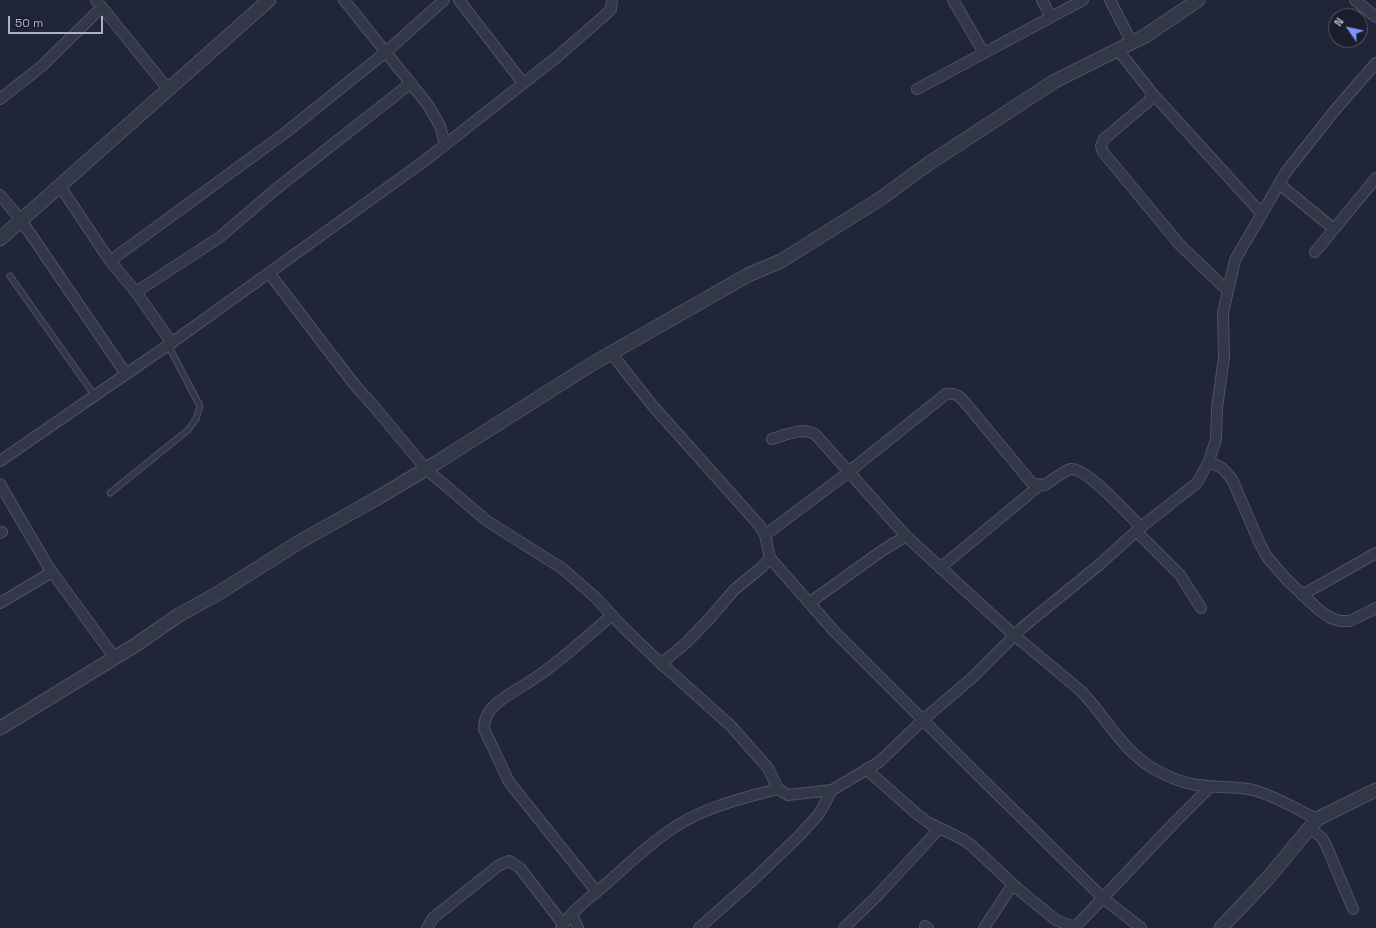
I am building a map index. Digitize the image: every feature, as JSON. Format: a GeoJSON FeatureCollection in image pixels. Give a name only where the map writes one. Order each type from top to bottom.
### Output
{"type":"FeatureCollection","features":[{"type":"Feature","properties":{"kind":"street"},"geometry":{"type":"LineString","coordinates":[[0,239],[269,0]]}},
{"type":"Feature","properties":{"kind":"street"},"geometry":{"type":"LineString","coordinates":[[344,0],[428,105],[440,126],[445,144]]}},
{"type":"Feature","properties":{"kind":"street"},"geometry":{"type":"LineString","coordinates":[[110,262],[285,133],[386,52],[444,0]]}},
{"type":"Feature","properties":{"kind":"street"},"geometry":{"type":"LineString","coordinates":[[459,0],[523,83]]}},
{"type":"Feature","properties":{"kind":"street"},"geometry":{"type":"LineString","coordinates":[[0,461],[170,344],[423,162],[557,57],[605,15],[610,9],[612,0]]}},
{"type":"Feature","properties":{"kind":"street"},"geometry":{"type":"LineString","coordinates":[[953,0],[984,53]]}},
{"type":"Feature","properties":{"kind":"street"},"geometry":{"type":"LineString","coordinates":[[1042,0],[1051,17]]}},
{"type":"Feature","properties":{"kind":"street"},"geometry":{"type":"LineString","coordinates":[[917,89],[1083,0]]}},
{"type":"Feature","properties":{"kind":"street"},"geometry":{"type":"LineString","coordinates":[[1110,0],[1132,43]]}},
{"type":"Feature","properties":{"kind":"street"},"geometry":{"type":"LineString","coordinates":[[0,728],[115,658],[179,615],[217,594],[301,541],[426,469],[611,353],[748,275],[781,261],[880,199],[928,164],[1055,81],[1145,36],[1198,0]]}},
{"type":"Feature","properties":{"kind":"street"},"geometry":{"type":"LineString","coordinates":[[1355,0],[1376,17]]}},
{"type":"Feature","properties":{"kind":"street"},"geometry":{"type":"LineString","coordinates":[[0,99],[42,66],[99,4],[168,89]]}},
{"type":"Feature","properties":{"kind":"street"},"geometry":{"type":"LineString","coordinates":[[1118,50],[1152,93],[1262,214]]}},
{"type":"Feature","properties":{"kind":"street"},"geometry":{"type":"LineString","coordinates":[[269,273],[354,384],[426,469],[488,521],[563,570],[595,596],[612,615],[662,664],[731,726],[768,768],[778,789],[788,795],[832,790],[879,762],[924,719],[972,677],[1014,635],[1098,565],[1138,529],[1197,483],[1209,461],[1216,439],[1217,408],[1224,357],[1223,313],[1235,260],[1286,172],[1336,108],[1376,63]]}},
{"type":"Feature","properties":{"kind":"street"},"geometry":{"type":"LineString","coordinates":[[136,292],[220,237],[276,189],[411,83]]}},
{"type":"Feature","properties":{"kind":"street"},"geometry":{"type":"LineString","coordinates":[[1152,93],[1149,101],[1104,139],[1101,146],[1103,152],[1180,245],[1228,291]]}},
{"type":"Feature","properties":{"kind":"street"},"geometry":{"type":"LineString","coordinates":[[1315,252],[1376,178]]}},
{"type":"Feature","properties":{"kind":"street"},"geometry":{"type":"LineString","coordinates":[[1279,184],[1334,229]]}},
{"type":"Feature","properties":{"kind":"street"},"geometry":{"type":"LineString","coordinates":[[60,186],[110,262],[136,292],[170,344]]}},
{"type":"Feature","properties":{"kind":"street"},"geometry":{"type":"LineString","coordinates":[[0,195],[21,220],[126,374]]}},
{"type":"Feature","properties":{"kind":"street"},"geometry":{"type":"LineString","coordinates":[[611,353],[652,405],[759,525],[765,535],[770,558],[834,631],[1103,898],[1141,928]]}},
{"type":"Feature","properties":{"kind":"street"},"geometry":{"type":"LineString","coordinates":[[765,535],[849,472],[946,394],[952,393],[959,395],[1031,482],[1045,485],[1070,469],[1075,469],[1091,478],[1180,575],[1201,608]]}},
{"type":"Feature","properties":{"kind":"street"},"geometry":{"type":"LineString","coordinates":[[772,439],[808,430],[815,434],[906,536],[1014,635],[1081,691],[1122,742],[1155,770],[1176,779],[1197,785],[1252,790],[1280,800],[1313,824],[1326,845],[1353,910]]}},
{"type":"Feature","properties":{"kind":"street"},"geometry":{"type":"LineString","coordinates":[[1209,461],[1222,468],[1229,474],[1267,557],[1287,580],[1319,610],[1331,618],[1340,621],[1350,621],[1376,608]]}},
{"type":"Feature","properties":{"kind":"street"},"geometry":{"type":"LineString","coordinates":[[0,484],[36,548],[115,658]]}},
{"type":"Feature","properties":{"kind":"street"},"geometry":{"type":"LineString","coordinates":[[940,568],[1040,485]]}},
{"type":"Feature","properties":{"kind":"street"},"geometry":{"type":"LineString","coordinates":[[809,603],[906,536]]}},
{"type":"Feature","properties":{"kind":"street"},"geometry":{"type":"LineString","coordinates":[[1302,595],[1376,553]]}},
{"type":"Feature","properties":{"kind":"street"},"geometry":{"type":"LineString","coordinates":[[662,664],[687,642],[734,590],[770,558]]}},
{"type":"Feature","properties":{"kind":"street"},"geometry":{"type":"LineString","coordinates":[[0,603],[52,572]]}},
{"type":"Feature","properties":{"kind":"street"},"geometry":{"type":"LineString","coordinates":[[597,892],[509,782],[484,729],[484,722],[495,705],[577,646],[612,615]]}},
{"type":"Feature","properties":{"kind":"street"},"geometry":{"type":"LineString","coordinates":[[866,770],[918,815],[939,829],[962,839],[972,846],[1013,884],[1056,920],[1070,927],[1077,925],[1081,921],[1211,786]]}},
{"type":"Feature","properties":{"kind":"street"},"geometry":{"type":"LineString","coordinates":[[427,928],[433,918],[498,866],[509,861],[520,868],[562,926],[597,892],[652,844],[678,825],[702,813],[731,802],[778,789]]}},
{"type":"Feature","properties":{"kind":"street"},"geometry":{"type":"LineString","coordinates":[[705,926],[799,836],[819,814],[832,790]]}},
{"type":"Feature","properties":{"kind":"street"},"geometry":{"type":"LineString","coordinates":[[1221,928],[1268,878],[1313,824],[1376,790]]}},
{"type":"Feature","properties":{"kind":"street"},"geometry":{"type":"LineString","coordinates":[[844,928],[877,896],[939,829]]}},
{"type":"Feature","properties":{"kind":"street"},"geometry":{"type":"LineString","coordinates":[[984,928],[1013,884]]}},
{"type":"Feature","properties":{"kind":"street"},"geometry":{"type":"LineString","coordinates":[[572,915],[578,928]]}},
{"type":"Feature","properties":{"kind":"lane"},"geometry":{"type":"LineString","coordinates":[[10,276],[95,396]]}},
{"type":"Feature","properties":{"kind":"lane"},"geometry":{"type":"LineString","coordinates":[[110,493],[188,430],[196,419],[200,406],[170,344]]}}]}
